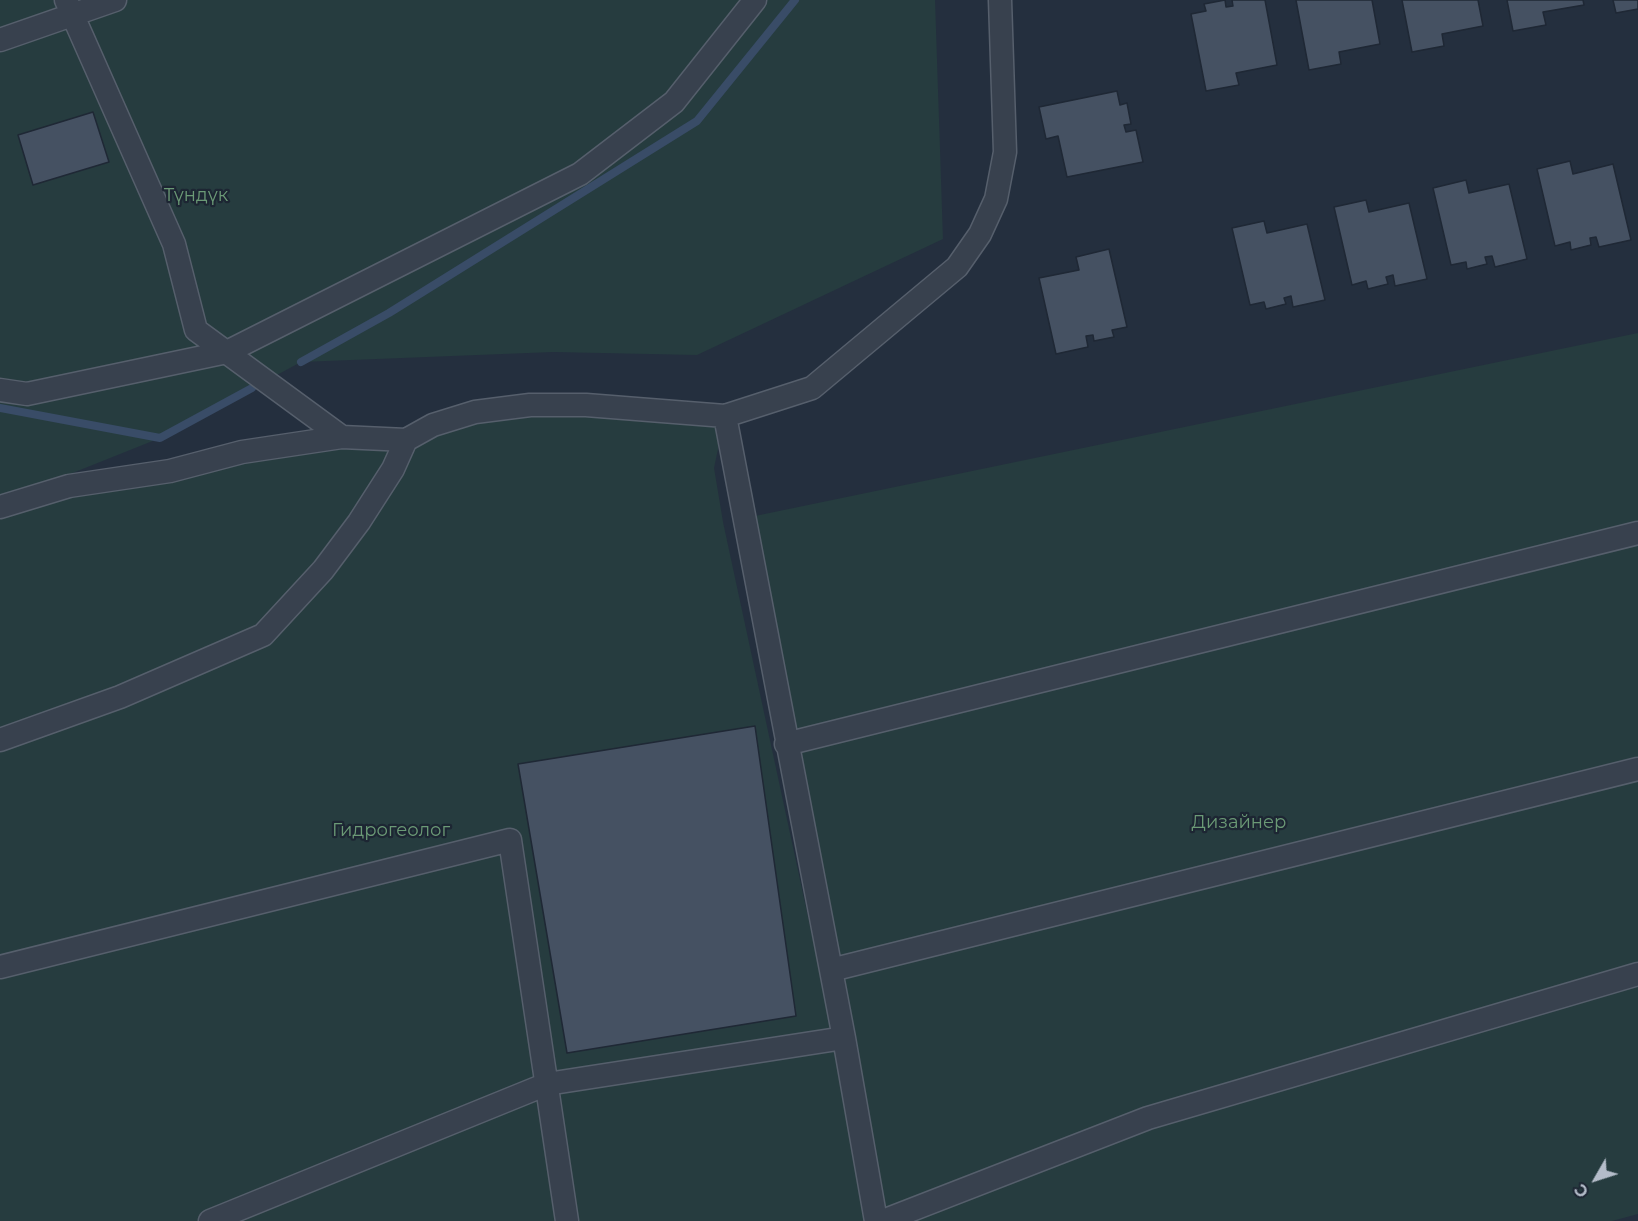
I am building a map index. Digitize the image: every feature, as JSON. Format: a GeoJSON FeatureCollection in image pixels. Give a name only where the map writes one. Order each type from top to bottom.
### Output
{"type":"FeatureCollection","features":[{"type":"Feature","properties":{"kind":"street"},"geometry":{"type":"LineString","coordinates":[[0,40],[68,7],[115,0]]}},
{"type":"Feature","properties":{"kind":"street"},"geometry":{"type":"LineString","coordinates":[[0,390],[27,394],[227,352],[580,174],[674,102],[755,0]]}},
{"type":"Feature","properties":{"kind":"street"},"geometry":{"type":"LineString","coordinates":[[0,507],[69,486],[170,471],[242,452],[342,437],[406,440],[433,425],[475,412],[530,405],[586,405],[725,416],[812,388],[957,267],[980,234],[996,199],[1005,152],[1000,0]]}},
{"type":"Feature","properties":{"kind":"street"},"geometry":{"type":"LineString","coordinates":[[68,7],[174,244],[196,330],[342,437]]}},
{"type":"Feature","properties":{"kind":"street"},"geometry":{"type":"LineString","coordinates":[[725,416],[844,1038],[876,1221]]}},
{"type":"Feature","properties":{"kind":"street"},"geometry":{"type":"LineString","coordinates":[[0,740],[142,688],[263,635],[323,570],[359,522],[393,468],[406,440]]}},
{"type":"Feature","properties":{"kind":"street"},"geometry":{"type":"LineString","coordinates":[[786,744],[1638,533]]}},
{"type":"Feature","properties":{"kind":"street"},"geometry":{"type":"LineString","coordinates":[[831,970],[1638,769]]}},
{"type":"Feature","properties":{"kind":"street"},"geometry":{"type":"LineString","coordinates":[[0,967],[510,840],[567,1221]]}},
{"type":"Feature","properties":{"kind":"street"},"geometry":{"type":"LineString","coordinates":[[883,1221],[1148,1118],[1638,974]]}},
{"type":"Feature","properties":{"kind":"street"},"geometry":{"type":"LineString","coordinates":[[210,1221],[547,1084],[844,1038]]}},
{"type":"Feature","properties":{"kind":"green space","name":"Түндүк"},"geometry":{"type":"Polygon","coordinates":[[[0,0],[935,0],[943,239],[697,355],[553,352],[301,362],[160,438],[0,502],[0,0]]]}},
{"type":"Feature","properties":{"kind":"green space","name":"Дизайнер"},"geometry":{"type":"Polygon","coordinates":[[[1638,333],[1638,1214],[1612,1221],[876,1221],[755,516],[1638,333]]]}},
{"type":"Feature","properties":{"kind":"green space","name":"Гидрогеолог"},"geometry":{"type":"Polygon","coordinates":[[[475,412],[725,416],[714,468],[723,522],[847,1098],[867,1221],[0,1221],[0,507],[242,452],[406,440],[475,412]]]}},
{"type":"Feature","properties":{"kind":"building"},"geometry":{"type":"Polygon","coordinates":[[[1225,0],[1226,7],[1233,6],[1232,0],[1265,0],[1277,65],[1236,73],[1239,85],[1206,91],[1191,14],[1206,11],[1204,4],[1225,0]]]}},
{"type":"Feature","properties":{"kind":"building"},"geometry":{"type":"Polygon","coordinates":[[[1296,0],[1372,0],[1380,44],[1339,52],[1341,64],[1309,70],[1296,0]]]}},
{"type":"Feature","properties":{"kind":"building"},"geometry":{"type":"Polygon","coordinates":[[[1402,0],[1478,0],[1483,26],[1442,34],[1444,46],[1412,52],[1402,0]]]}},
{"type":"Feature","properties":{"kind":"building"},"geometry":{"type":"Polygon","coordinates":[[[1507,0],[1583,0],[1584,5],[1543,12],[1546,25],[1513,31],[1507,0]]]}},
{"type":"Feature","properties":{"kind":"building"},"geometry":{"type":"Polygon","coordinates":[[[1613,0],[1638,0],[1638,9],[1616,13],[1613,0]]]}},
{"type":"Feature","properties":{"kind":"building"},"geometry":{"type":"Polygon","coordinates":[[[1117,91],[1120,105],[1127,103],[1131,124],[1124,125],[1126,132],[1136,130],[1143,162],[1067,177],[1058,136],[1046,139],[1039,107],[1117,91]]]}},
{"type":"Feature","properties":{"kind":"building"},"geometry":{"type":"Polygon","coordinates":[[[93,112],[109,162],[33,185],[18,135],[93,112]]]}},
{"type":"Feature","properties":{"kind":"building"},"geometry":{"type":"Polygon","coordinates":[[[1570,161],[1573,174],[1613,164],[1631,240],[1599,247],[1596,237],[1590,238],[1591,245],[1571,250],[1570,242],[1555,246],[1537,169],[1570,161]]]}},
{"type":"Feature","properties":{"kind":"building"},"geometry":{"type":"Polygon","coordinates":[[[1466,180],[1469,193],[1509,184],[1527,259],[1495,267],[1492,256],[1485,257],[1487,264],[1467,269],[1466,262],[1451,265],[1433,188],[1466,180]]]}},
{"type":"Feature","properties":{"kind":"building"},"geometry":{"type":"Polygon","coordinates":[[[1366,200],[1369,212],[1409,203],[1427,279],[1395,286],[1393,275],[1386,277],[1388,284],[1368,289],[1366,281],[1352,285],[1334,207],[1366,200]]]}},
{"type":"Feature","properties":{"kind":"building"},"geometry":{"type":"Polygon","coordinates":[[[1264,221],[1267,233],[1307,224],[1325,300],[1293,307],[1291,296],[1284,298],[1286,304],[1266,309],[1264,302],[1250,305],[1232,228],[1264,221]]]}},
{"type":"Feature","properties":{"kind":"building"},"geometry":{"type":"Polygon","coordinates":[[[1109,249],[1127,327],[1112,330],[1114,337],[1094,341],[1093,335],[1086,336],[1088,347],[1056,354],[1039,278],[1079,270],[1076,257],[1109,249]]]}},
{"type":"Feature","properties":{"kind":"building"},"geometry":{"type":"Polygon","coordinates":[[[755,726],[796,1016],[567,1053],[518,764],[755,726]]]}},
{"type":"Feature","properties":{"kind":"waterway"},"geometry":{"type":"LineString","coordinates":[[301,362],[389,313],[697,121],[795,0]]}},
{"type":"Feature","properties":{"kind":"waterway"},"geometry":{"type":"LineString","coordinates":[[0,408],[160,438],[252,388]]}}]}
